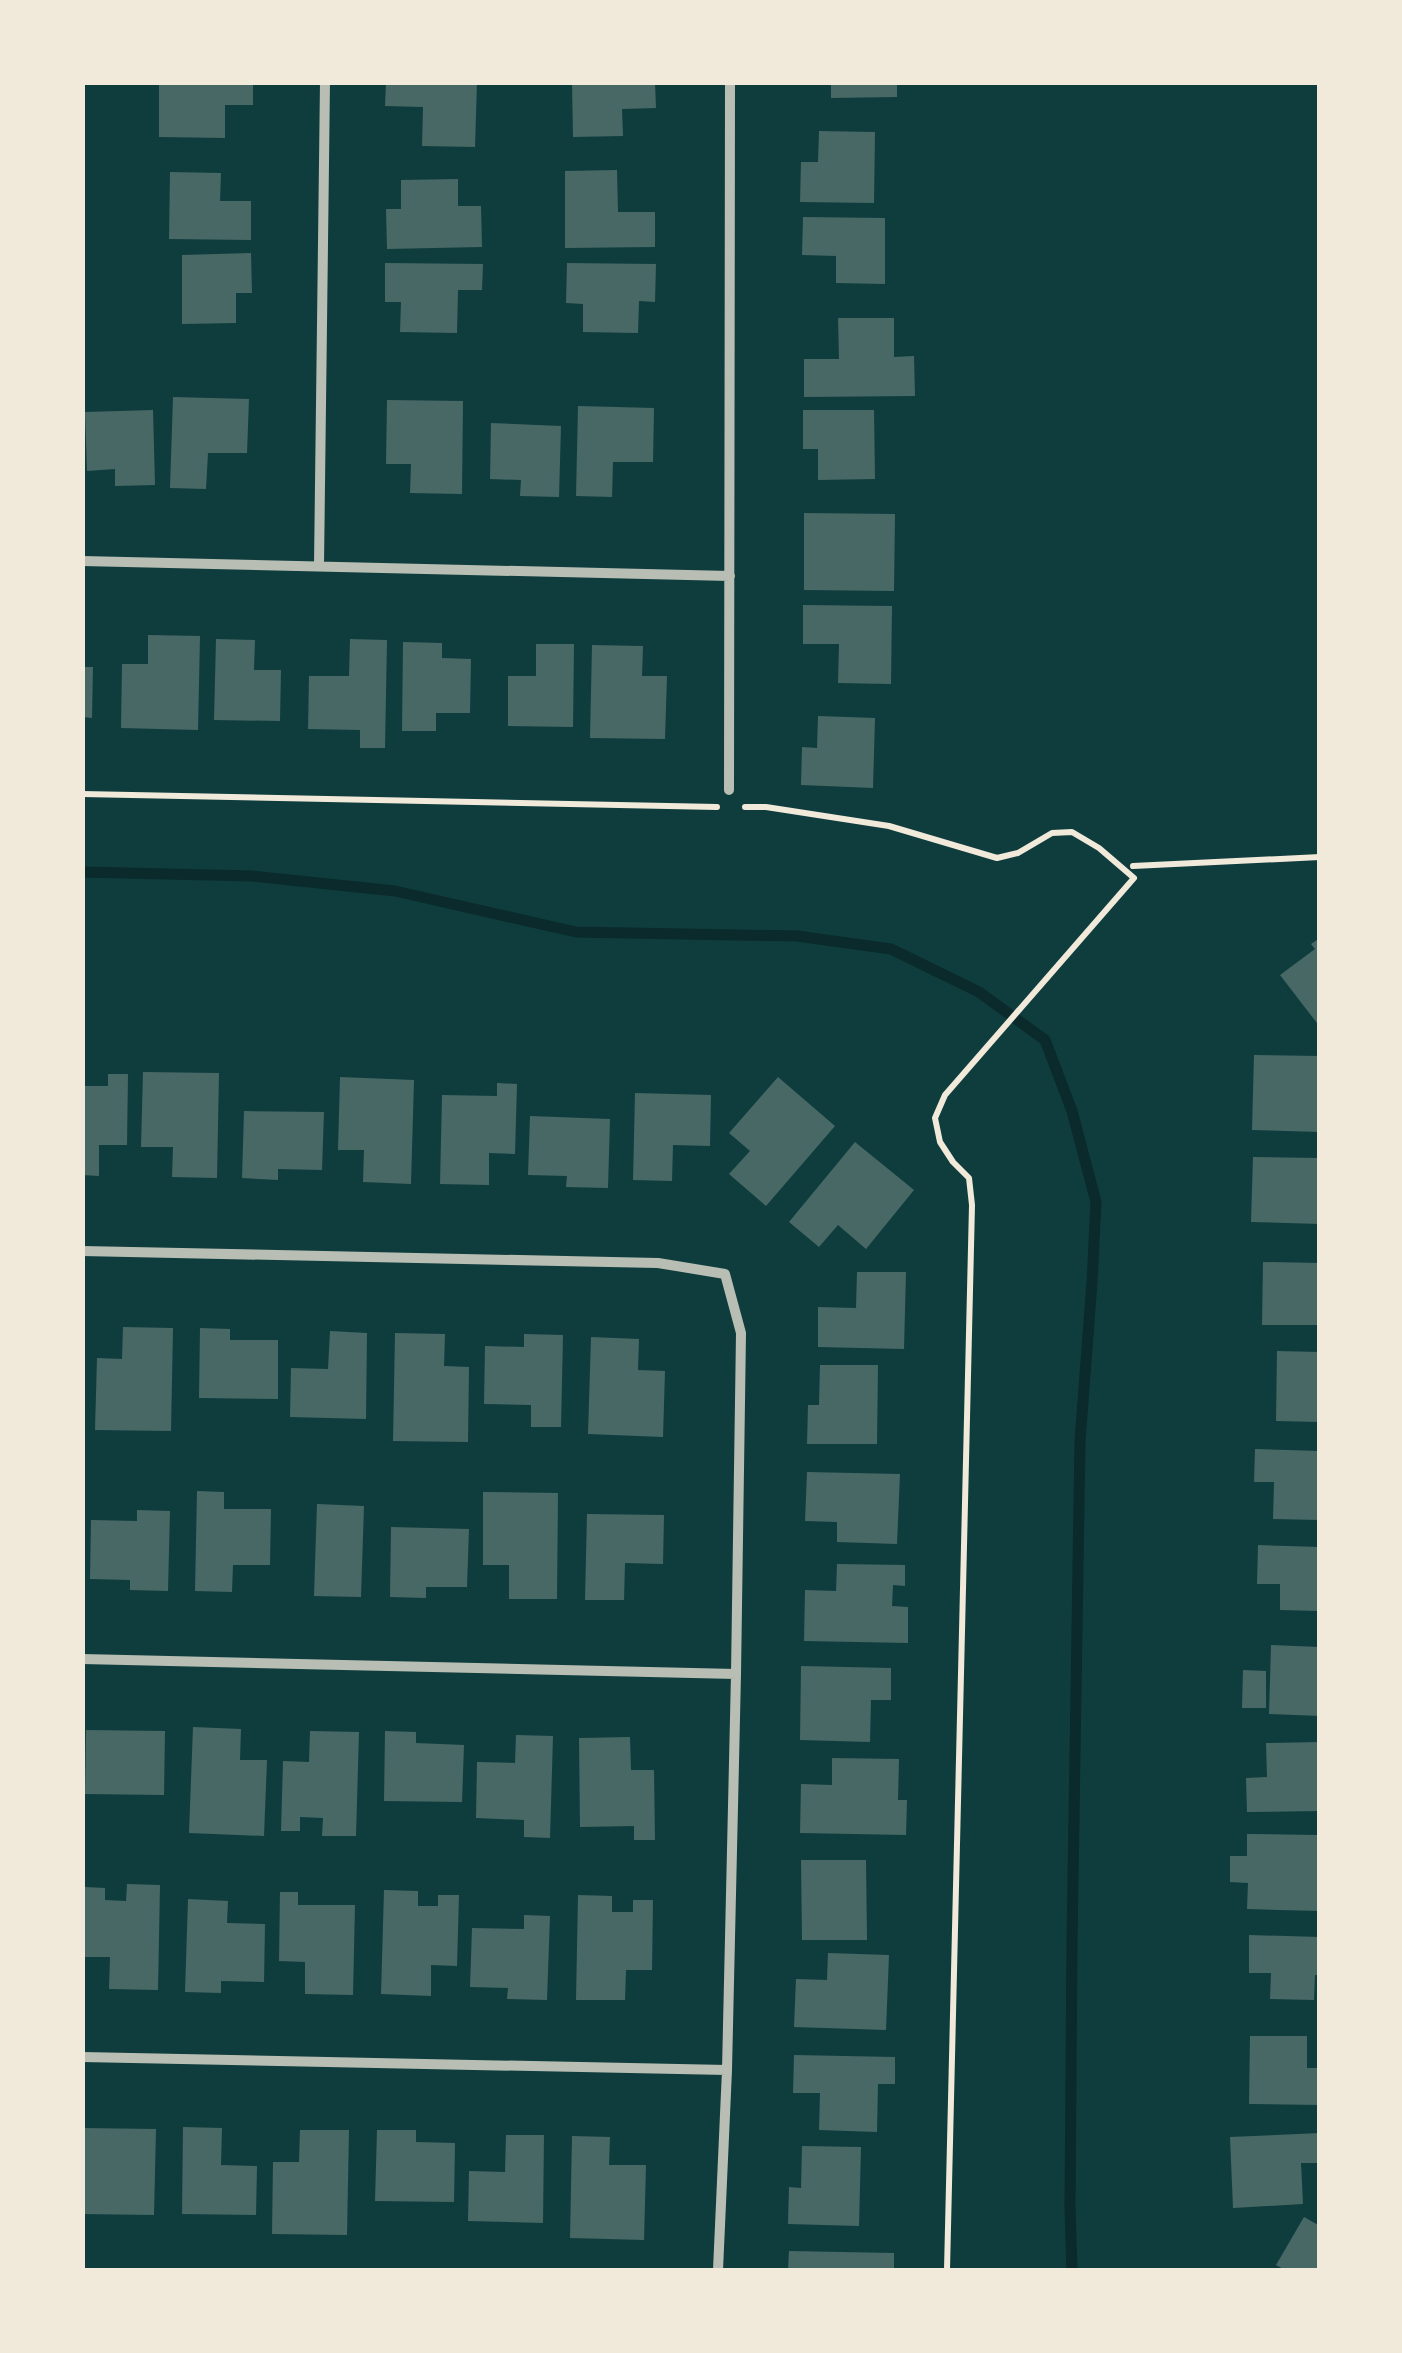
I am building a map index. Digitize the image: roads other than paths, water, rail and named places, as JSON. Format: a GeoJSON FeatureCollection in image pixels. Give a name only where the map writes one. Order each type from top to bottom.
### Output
{"type":"FeatureCollection","features":[{"type":"Feature","properties":{"kind":"street"},"geometry":{"type":"LineString","coordinates":[[319,566],[325,82]]}},
{"type":"Feature","properties":{"kind":"street"},"geometry":{"type":"LineString","coordinates":[[729,790],[730,82]]}},
{"type":"Feature","properties":{"kind":"street"},"geometry":{"type":"LineString","coordinates":[[82,561],[730,576]]}},
{"type":"Feature","properties":{"kind":"street"},"geometry":{"type":"LineString","coordinates":[[82,1251],[658,1263],[725,1274],[741,1333],[727,2070],[718,2270]]}},
{"type":"Feature","properties":{"kind":"street"},"geometry":{"type":"LineString","coordinates":[[82,1659],[736,1674]]}},
{"type":"Feature","properties":{"kind":"street"},"geometry":{"type":"LineString","coordinates":[[82,2057],[727,2070]]}},
{"type":"Feature","properties":{"kind":"waterway"},"geometry":{"type":"LineString","coordinates":[[82,872],[252,876],[395,891],[576,932],[797,936],[891,949],[979,992],[1045,1040],[1072,1111],[1096,1202],[1080,1441],[1072,1942],[1072,2270]]}}]}
